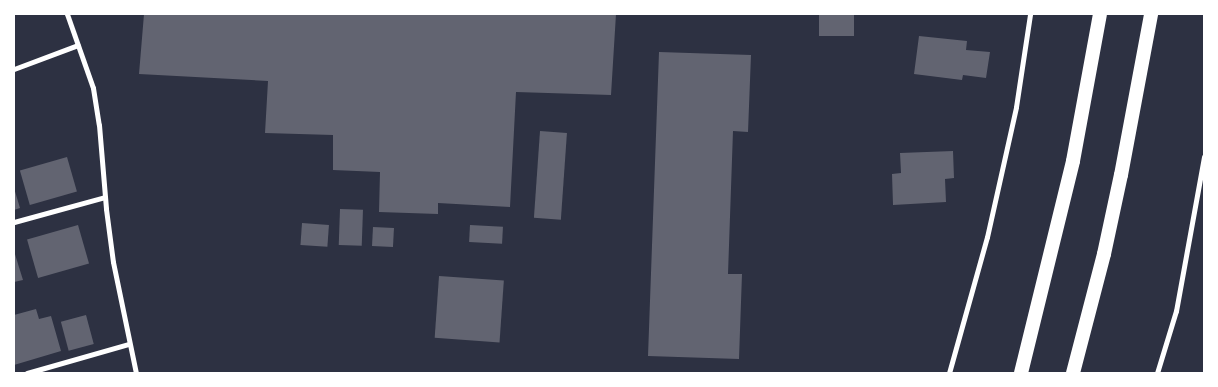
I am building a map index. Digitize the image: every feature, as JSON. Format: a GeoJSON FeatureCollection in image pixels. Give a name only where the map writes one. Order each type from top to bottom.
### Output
{"type":"FeatureCollection","features":[{"type":"Feature","properties":{"kind":"highway"},"geometry":{"type":"LineString","coordinates":[[1021,373],[1073,161],[1100,14]]}},
{"type":"Feature","properties":{"kind":"highway"},"geometry":{"type":"LineString","coordinates":[[1073,373],[1104,254],[1121,175],[1151,14]]}},
{"type":"Feature","properties":{"kind":"street"},"geometry":{"type":"LineString","coordinates":[[67,14],[93,88],[98,116],[113,262],[136,373]]}},
{"type":"Feature","properties":{"kind":"street"},"geometry":{"type":"LineString","coordinates":[[949,373],[987,236],[1016,107],[1030,14]]}},
{"type":"Feature","properties":{"kind":"street"},"geometry":{"type":"LineString","coordinates":[[14,69],[78,45]]}},
{"type":"Feature","properties":{"kind":"street"},"geometry":{"type":"LineString","coordinates":[[1157,373],[1176,311],[1204,158]]}},
{"type":"Feature","properties":{"kind":"street"},"geometry":{"type":"LineString","coordinates":[[14,222],[105,198]]}},
{"type":"Feature","properties":{"kind":"street"},"geometry":{"type":"LineString","coordinates":[[26,373],[129,344]]}},
{"type":"Feature","properties":{"kind":"building"},"geometry":{"type":"Polygon","coordinates":[[[144,14],[616,14],[611,95],[516,92],[510,207],[438,203],[438,214],[379,212],[380,172],[333,170],[333,135],[265,133],[268,81],[139,74],[144,14]]]}},
{"type":"Feature","properties":{"kind":"building"},"geometry":{"type":"Polygon","coordinates":[[[819,14],[854,14],[854,36],[819,36],[819,14]]]}},
{"type":"Feature","properties":{"kind":"building"},"geometry":{"type":"Polygon","coordinates":[[[919,36],[967,41],[966,50],[990,52],[986,78],[963,75],[962,80],[914,74],[919,36]]]}},
{"type":"Feature","properties":{"kind":"building"},"geometry":{"type":"Polygon","coordinates":[[[659,52],[751,55],[748,132],[733,131],[728,274],[742,274],[739,359],[648,356],[659,52]]]}},
{"type":"Feature","properties":{"kind":"building"},"geometry":{"type":"Polygon","coordinates":[[[540,131],[567,133],[561,220],[534,218],[540,131]]]}},
{"type":"Feature","properties":{"kind":"building"},"geometry":{"type":"Polygon","coordinates":[[[953,151],[954,178],[945,179],[946,202],[893,205],[892,174],[901,173],[900,153],[953,151]]]}},
{"type":"Feature","properties":{"kind":"building"},"geometry":{"type":"Polygon","coordinates":[[[67,157],[77,192],[30,205],[20,171],[67,157]]]}},
{"type":"Feature","properties":{"kind":"building"},"geometry":{"type":"Polygon","coordinates":[[[14,188],[20,208],[14,210],[14,188]]]}},
{"type":"Feature","properties":{"kind":"building"},"geometry":{"type":"Polygon","coordinates":[[[340,209],[363,210],[362,246],[339,245],[340,209]]]}},
{"type":"Feature","properties":{"kind":"building"},"geometry":{"type":"Polygon","coordinates":[[[302,223],[329,225],[327,247],[300,245],[302,223]]]}},
{"type":"Feature","properties":{"kind":"building"},"geometry":{"type":"Polygon","coordinates":[[[78,225],[89,263],[38,278],[27,240],[78,225]]]}},
{"type":"Feature","properties":{"kind":"building"},"geometry":{"type":"Polygon","coordinates":[[[470,225],[503,227],[502,244],[469,242],[470,225]]]}},
{"type":"Feature","properties":{"kind":"building"},"geometry":{"type":"Polygon","coordinates":[[[373,227],[394,228],[393,247],[372,246],[373,227]]]}},
{"type":"Feature","properties":{"kind":"building"},"geometry":{"type":"Polygon","coordinates":[[[14,251],[23,280],[14,282],[14,251]]]}},
{"type":"Feature","properties":{"kind":"building"},"geometry":{"type":"Polygon","coordinates":[[[439,276],[504,281],[500,342],[435,338],[439,276]]]}},
{"type":"Feature","properties":{"kind":"building"},"geometry":{"type":"Polygon","coordinates":[[[36,309],[39,319],[51,316],[61,351],[14,365],[14,315],[36,309]]]}},
{"type":"Feature","properties":{"kind":"building"},"geometry":{"type":"Polygon","coordinates":[[[86,315],[94,344],[69,351],[61,322],[86,315]]]}}]}
